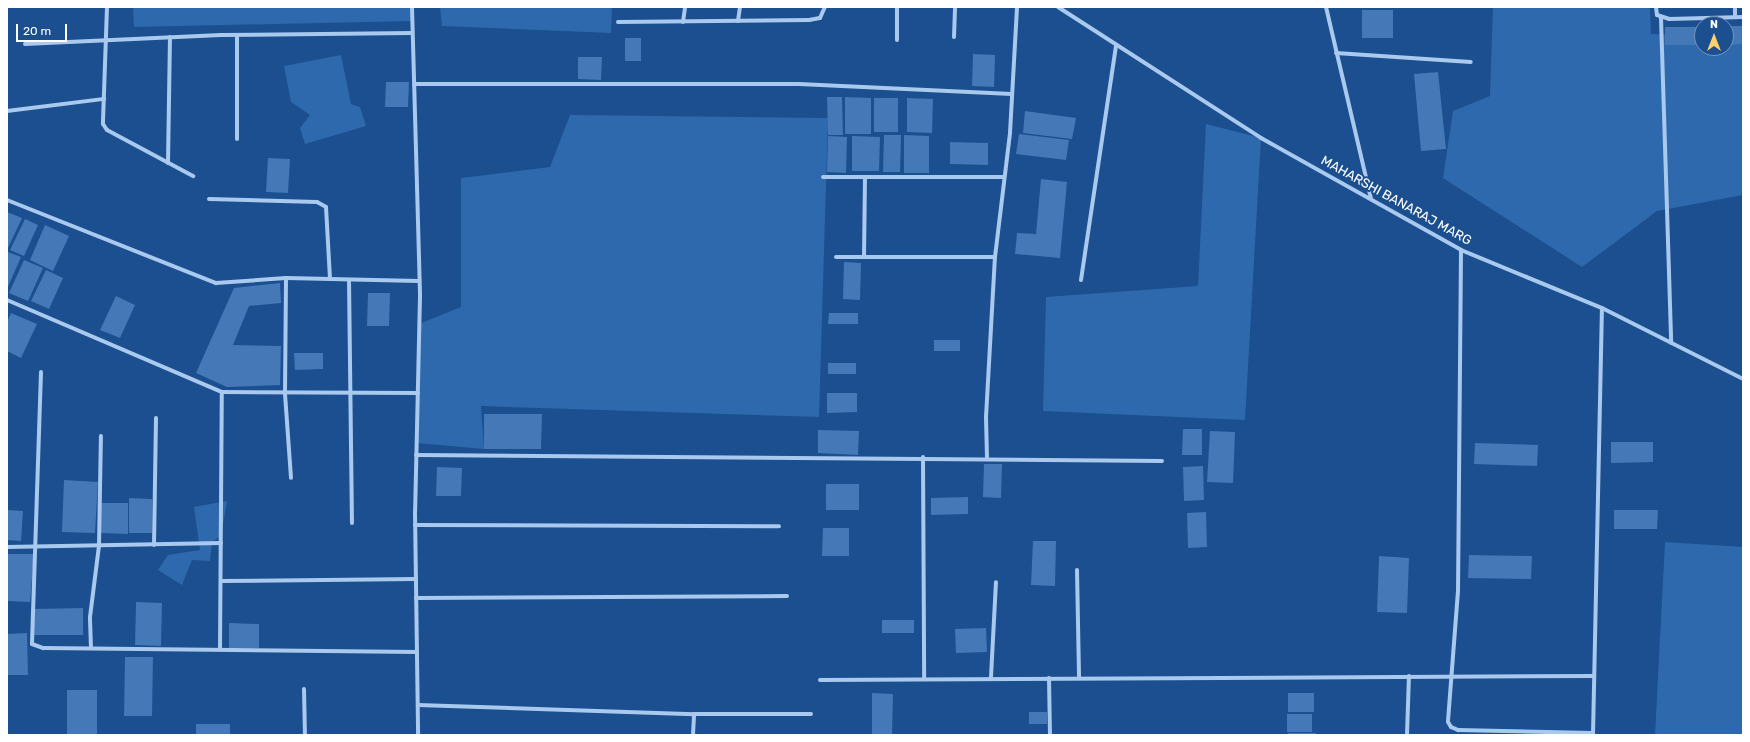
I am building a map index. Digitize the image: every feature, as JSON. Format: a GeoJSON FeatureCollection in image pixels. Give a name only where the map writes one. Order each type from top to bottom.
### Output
{"type":"FeatureCollection","features":[{"type":"Feature","properties":{"kind":"street"},"geometry":{"type":"LineString","coordinates":[[107,7],[102,124],[107,130],[193,176]]}},
{"type":"Feature","properties":{"kind":"street"},"geometry":{"type":"LineString","coordinates":[[412,7],[419,281],[415,525],[418,735]]}},
{"type":"Feature","properties":{"kind":"street"},"geometry":{"type":"LineString","coordinates":[[683,22],[685,7]]}},
{"type":"Feature","properties":{"kind":"street"},"geometry":{"type":"LineString","coordinates":[[738,21],[740,7]]}},
{"type":"Feature","properties":{"kind":"street"},"geometry":{"type":"LineString","coordinates":[[618,22],[809,20],[820,18],[825,7]]}},
{"type":"Feature","properties":{"kind":"street"},"geometry":{"type":"LineString","coordinates":[[897,7],[897,40]]}},
{"type":"Feature","properties":{"kind":"street"},"geometry":{"type":"LineString","coordinates":[[954,37],[955,7]]}},
{"type":"Feature","properties":{"kind":"street"},"geometry":{"type":"LineString","coordinates":[[987,458],[986,417],[995,257],[1012,94],[1017,7]]}},
{"type":"Feature","properties":{"kind":"street","name":"MAHARSHI BANARAJ MARG"},"geometry":{"type":"LineString","coordinates":[[1058,7],[1261,138],[1461,250],[1602,308],[1743,379]]}},
{"type":"Feature","properties":{"kind":"street"},"geometry":{"type":"LineString","coordinates":[[1326,7],[1371,199]]}},
{"type":"Feature","properties":{"kind":"street"},"geometry":{"type":"LineString","coordinates":[[1656,7],[1661,18],[1671,343]]}},
{"type":"Feature","properties":{"kind":"street"},"geometry":{"type":"LineString","coordinates":[[1735,7],[1735,17]]}},
{"type":"Feature","properties":{"kind":"street"},"geometry":{"type":"LineString","coordinates":[[1661,18],[1743,16]]}},
{"type":"Feature","properties":{"kind":"street"},"geometry":{"type":"LineString","coordinates":[[25,44],[237,35],[412,33]]}},
{"type":"Feature","properties":{"kind":"street"},"geometry":{"type":"LineString","coordinates":[[237,35],[237,139]]}},
{"type":"Feature","properties":{"kind":"street"},"geometry":{"type":"LineString","coordinates":[[168,163],[170,37]]}},
{"type":"Feature","properties":{"kind":"street"},"geometry":{"type":"LineString","coordinates":[[1081,280],[1116,45]]}},
{"type":"Feature","properties":{"kind":"street"},"geometry":{"type":"LineString","coordinates":[[1336,53],[1471,62]]}},
{"type":"Feature","properties":{"kind":"street"},"geometry":{"type":"LineString","coordinates":[[414,84],[799,84],[1012,94]]}},
{"type":"Feature","properties":{"kind":"street"},"geometry":{"type":"LineString","coordinates":[[7,111],[104,99]]}},
{"type":"Feature","properties":{"kind":"street"},"geometry":{"type":"LineString","coordinates":[[823,177],[1004,177]]}},
{"type":"Feature","properties":{"kind":"street"},"geometry":{"type":"LineString","coordinates":[[864,257],[866,178]]}},
{"type":"Feature","properties":{"kind":"street"},"geometry":{"type":"LineString","coordinates":[[209,199],[317,202],[326,207],[330,279]]}},
{"type":"Feature","properties":{"kind":"street"},"geometry":{"type":"LineString","coordinates":[[7,200],[210,281],[230,283],[286,278],[419,281]]}},
{"type":"Feature","properties":{"kind":"street"},"geometry":{"type":"LineString","coordinates":[[1461,250],[1458,590],[1448,712],[1451,727],[1593,734],[1602,308]]}},
{"type":"Feature","properties":{"kind":"street"},"geometry":{"type":"LineString","coordinates":[[836,257],[995,257]]}},
{"type":"Feature","properties":{"kind":"street"},"geometry":{"type":"LineString","coordinates":[[286,278],[285,394],[291,478]]}},
{"type":"Feature","properties":{"kind":"street"},"geometry":{"type":"LineString","coordinates":[[349,280],[352,523]]}},
{"type":"Feature","properties":{"kind":"street"},"geometry":{"type":"LineString","coordinates":[[7,300],[222,392],[285,394],[418,392]]}},
{"type":"Feature","properties":{"kind":"street"},"geometry":{"type":"LineString","coordinates":[[41,372],[37,546],[32,644],[91,648],[417,652]]}},
{"type":"Feature","properties":{"kind":"street"},"geometry":{"type":"LineString","coordinates":[[220,649],[222,392]]}},
{"type":"Feature","properties":{"kind":"street"},"geometry":{"type":"LineString","coordinates":[[154,545],[156,418]]}},
{"type":"Feature","properties":{"kind":"street"},"geometry":{"type":"LineString","coordinates":[[91,648],[90,617],[99,546],[101,436]]}},
{"type":"Feature","properties":{"kind":"street"},"geometry":{"type":"LineString","coordinates":[[416,455],[923,457],[1162,461]]}},
{"type":"Feature","properties":{"kind":"street"},"geometry":{"type":"LineString","coordinates":[[923,457],[924,679]]}},
{"type":"Feature","properties":{"kind":"street"},"geometry":{"type":"LineString","coordinates":[[415,525],[779,526]]}},
{"type":"Feature","properties":{"kind":"street"},"geometry":{"type":"LineString","coordinates":[[7,547],[221,543]]}},
{"type":"Feature","properties":{"kind":"street"},"geometry":{"type":"LineString","coordinates":[[1077,570],[1079,678]]}},
{"type":"Feature","properties":{"kind":"street"},"geometry":{"type":"LineString","coordinates":[[221,581],[416,579]]}},
{"type":"Feature","properties":{"kind":"street"},"geometry":{"type":"LineString","coordinates":[[991,677],[996,582]]}},
{"type":"Feature","properties":{"kind":"street"},"geometry":{"type":"LineString","coordinates":[[416,598],[787,596]]}},
{"type":"Feature","properties":{"kind":"street"},"geometry":{"type":"LineString","coordinates":[[820,680],[991,677],[1079,678],[1450,675],[1594,676]]}},
{"type":"Feature","properties":{"kind":"street"},"geometry":{"type":"LineString","coordinates":[[1407,735],[1409,676]]}},
{"type":"Feature","properties":{"kind":"street"},"geometry":{"type":"LineString","coordinates":[[1049,678],[1050,735]]}},
{"type":"Feature","properties":{"kind":"street"},"geometry":{"type":"LineString","coordinates":[[304,689],[305,735]]}},
{"type":"Feature","properties":{"kind":"street"},"geometry":{"type":"LineString","coordinates":[[418,705],[694,714],[811,714]]}},
{"type":"Feature","properties":{"kind":"street"},"geometry":{"type":"LineString","coordinates":[[693,735],[694,714]]}},
{"type":"Feature","properties":{"kind":"shaded area"},"geometry":{"type":"Polygon","coordinates":[[[133,7],[411,7],[412,21],[134,27],[133,7]]]}},
{"type":"Feature","properties":{"kind":"shaded area"},"geometry":{"type":"Polygon","coordinates":[[[440,7],[612,7],[611,33],[442,26],[440,7]]]}},
{"type":"Feature","properties":{"kind":"shaded area"},"geometry":{"type":"Polygon","coordinates":[[[1493,7],[1650,7],[1651,34],[1694,36],[1694,56],[1734,56],[1734,37],[1743,37],[1743,195],[1657,211],[1582,267],[1443,178],[1453,111],[1490,96],[1493,7]]]}},
{"type":"Feature","properties":{"kind":"shaded area"},"geometry":{"type":"Polygon","coordinates":[[[341,55],[351,104],[360,107],[366,126],[305,144],[300,128],[310,115],[291,102],[284,66],[341,55]]]}},
{"type":"Feature","properties":{"kind":"shaded area"},"geometry":{"type":"Polygon","coordinates":[[[570,115],[828,118],[819,417],[481,406],[484,449],[417,443],[419,324],[461,307],[461,178],[550,167],[570,115]]]}},
{"type":"Feature","properties":{"kind":"shaded area"},"geometry":{"type":"Polygon","coordinates":[[[1206,124],[1261,138],[1245,420],[1043,411],[1046,297],[1198,286],[1206,124]]]}},
{"type":"Feature","properties":{"kind":"shaded area"},"geometry":{"type":"Polygon","coordinates":[[[227,501],[221,536],[212,542],[210,561],[192,560],[182,585],[158,570],[168,555],[200,550],[194,507],[227,501]]]}},
{"type":"Feature","properties":{"kind":"shaded area"},"geometry":{"type":"Polygon","coordinates":[[[1665,542],[1743,547],[1743,735],[1655,735],[1665,542]]]}},
{"type":"Feature","properties":{"kind":"building"},"geometry":{"type":"Polygon","coordinates":[[[1362,10],[1393,10],[1393,38],[1362,38],[1362,10]]]}},
{"type":"Feature","properties":{"kind":"building"},"geometry":{"type":"Polygon","coordinates":[[[1734,26],[1743,26],[1743,44],[1734,45],[1734,26]]]}},
{"type":"Feature","properties":{"kind":"building"},"geometry":{"type":"Polygon","coordinates":[[[1665,27],[1694,27],[1694,45],[1665,45],[1665,27]]]}},
{"type":"Feature","properties":{"kind":"building"},"geometry":{"type":"Polygon","coordinates":[[[625,38],[641,38],[641,61],[625,61],[625,38]]]}},
{"type":"Feature","properties":{"kind":"building"},"geometry":{"type":"Polygon","coordinates":[[[973,54],[995,55],[994,87],[972,86],[973,54]]]}},
{"type":"Feature","properties":{"kind":"building"},"geometry":{"type":"Polygon","coordinates":[[[578,57],[602,57],[601,80],[578,79],[578,57]]]}},
{"type":"Feature","properties":{"kind":"building"},"geometry":{"type":"Polygon","coordinates":[[[1438,72],[1446,149],[1421,151],[1414,74],[1438,72]]]}},
{"type":"Feature","properties":{"kind":"building"},"geometry":{"type":"Polygon","coordinates":[[[386,82],[409,82],[408,107],[385,107],[386,82]]]}},
{"type":"Feature","properties":{"kind":"building"},"geometry":{"type":"Polygon","coordinates":[[[827,97],[842,97],[843,135],[828,135],[827,97]]]}},
{"type":"Feature","properties":{"kind":"building"},"geometry":{"type":"Polygon","coordinates":[[[845,97],[871,98],[871,134],[845,134],[845,97]]]}},
{"type":"Feature","properties":{"kind":"building"},"geometry":{"type":"Polygon","coordinates":[[[874,98],[898,98],[898,132],[874,132],[874,98]]]}},
{"type":"Feature","properties":{"kind":"building"},"geometry":{"type":"Polygon","coordinates":[[[907,98],[933,99],[932,133],[907,132],[907,98]]]}},
{"type":"Feature","properties":{"kind":"building"},"geometry":{"type":"Polygon","coordinates":[[[1025,111],[1076,118],[1072,139],[1023,133],[1025,111]]]}},
{"type":"Feature","properties":{"kind":"building"},"geometry":{"type":"Polygon","coordinates":[[[1019,134],[1069,140],[1066,160],[1016,154],[1019,134]]]}},
{"type":"Feature","properties":{"kind":"building"},"geometry":{"type":"Polygon","coordinates":[[[884,135],[901,135],[900,172],[883,172],[884,135]]]}},
{"type":"Feature","properties":{"kind":"building"},"geometry":{"type":"Polygon","coordinates":[[[904,135],[929,136],[929,173],[904,173],[904,135]]]}},
{"type":"Feature","properties":{"kind":"building"},"geometry":{"type":"Polygon","coordinates":[[[828,136],[847,137],[846,173],[827,172],[828,136]]]}},
{"type":"Feature","properties":{"kind":"building"},"geometry":{"type":"Polygon","coordinates":[[[852,136],[880,137],[879,171],[852,171],[852,136]]]}},
{"type":"Feature","properties":{"kind":"building"},"geometry":{"type":"Polygon","coordinates":[[[950,142],[988,143],[988,165],[950,164],[950,142]]]}},
{"type":"Feature","properties":{"kind":"building"},"geometry":{"type":"Polygon","coordinates":[[[268,158],[290,159],[288,193],[266,192],[268,158]]]}},
{"type":"Feature","properties":{"kind":"building"},"geometry":{"type":"Polygon","coordinates":[[[1041,179],[1067,182],[1060,258],[1015,254],[1017,233],[1036,234],[1041,179]]]}},
{"type":"Feature","properties":{"kind":"building"},"geometry":{"type":"Polygon","coordinates":[[[7,212],[22,218],[7,250],[7,212]]]}},
{"type":"Feature","properties":{"kind":"building"},"geometry":{"type":"Polygon","coordinates":[[[25,219],[38,225],[24,256],[10,250],[25,219]]]}},
{"type":"Feature","properties":{"kind":"building"},"geometry":{"type":"Polygon","coordinates":[[[45,225],[69,236],[53,271],[30,260],[45,225]]]}},
{"type":"Feature","properties":{"kind":"building"},"geometry":{"type":"Polygon","coordinates":[[[8,252],[21,257],[7,289],[7,253],[8,252]]]}},
{"type":"Feature","properties":{"kind":"building"},"geometry":{"type":"Polygon","coordinates":[[[24,260],[43,268],[28,301],[9,293],[24,260]]]}},
{"type":"Feature","properties":{"kind":"building"},"geometry":{"type":"Polygon","coordinates":[[[844,262],[861,263],[860,300],[843,299],[844,262]]]}},
{"type":"Feature","properties":{"kind":"building"},"geometry":{"type":"Polygon","coordinates":[[[46,270],[63,278],[49,309],[31,301],[46,270]]]}},
{"type":"Feature","properties":{"kind":"building"},"geometry":{"type":"Polygon","coordinates":[[[280,283],[281,303],[249,306],[233,345],[281,346],[280,385],[227,387],[196,373],[234,288],[280,283]]]}},
{"type":"Feature","properties":{"kind":"building"},"geometry":{"type":"Polygon","coordinates":[[[368,293],[390,293],[389,326],[367,326],[368,293]]]}},
{"type":"Feature","properties":{"kind":"building"},"geometry":{"type":"Polygon","coordinates":[[[116,296],[135,305],[120,338],[100,330],[116,296]]]}},
{"type":"Feature","properties":{"kind":"building"},"geometry":{"type":"Polygon","coordinates":[[[11,313],[37,324],[21,358],[7,351],[7,322],[11,313]]]}},
{"type":"Feature","properties":{"kind":"building"},"geometry":{"type":"Polygon","coordinates":[[[829,313],[858,313],[858,324],[828,324],[829,313]]]}},
{"type":"Feature","properties":{"kind":"building"},"geometry":{"type":"Polygon","coordinates":[[[934,340],[960,340],[960,351],[934,351],[934,340]]]}},
{"type":"Feature","properties":{"kind":"building"},"geometry":{"type":"Polygon","coordinates":[[[294,353],[323,353],[323,369],[295,370],[294,353]]]}},
{"type":"Feature","properties":{"kind":"building"},"geometry":{"type":"Polygon","coordinates":[[[828,363],[856,363],[856,374],[828,374],[828,363]]]}},
{"type":"Feature","properties":{"kind":"building"},"geometry":{"type":"Polygon","coordinates":[[[827,393],[857,393],[857,412],[827,413],[827,393]]]}},
{"type":"Feature","properties":{"kind":"building"},"geometry":{"type":"Polygon","coordinates":[[[484,414],[542,414],[541,449],[484,449],[484,414]]]}},
{"type":"Feature","properties":{"kind":"building"},"geometry":{"type":"Polygon","coordinates":[[[1183,429],[1202,429],[1202,455],[1182,455],[1183,429]]]}},
{"type":"Feature","properties":{"kind":"building"},"geometry":{"type":"Polygon","coordinates":[[[818,430],[859,431],[858,455],[818,453],[818,430]]]}},
{"type":"Feature","properties":{"kind":"building"},"geometry":{"type":"Polygon","coordinates":[[[1210,431],[1235,432],[1233,483],[1207,482],[1210,431]]]}},
{"type":"Feature","properties":{"kind":"building"},"geometry":{"type":"Polygon","coordinates":[[[1611,442],[1653,442],[1653,462],[1611,463],[1611,442]]]}},
{"type":"Feature","properties":{"kind":"building"},"geometry":{"type":"Polygon","coordinates":[[[1475,443],[1538,445],[1537,466],[1474,464],[1475,443]]]}},
{"type":"Feature","properties":{"kind":"building"},"geometry":{"type":"Polygon","coordinates":[[[984,464],[1002,464],[1001,498],[983,497],[984,464]]]}},
{"type":"Feature","properties":{"kind":"building"},"geometry":{"type":"Polygon","coordinates":[[[1203,466],[1204,500],[1184,501],[1183,467],[1203,466]]]}},
{"type":"Feature","properties":{"kind":"building"},"geometry":{"type":"Polygon","coordinates":[[[437,467],[462,468],[461,496],[436,496],[437,467]]]}},
{"type":"Feature","properties":{"kind":"building"},"geometry":{"type":"Polygon","coordinates":[[[64,480],[98,482],[95,533],[62,532],[64,480]]]}},
{"type":"Feature","properties":{"kind":"building"},"geometry":{"type":"Polygon","coordinates":[[[826,484],[859,484],[859,510],[826,510],[826,484]]]}},
{"type":"Feature","properties":{"kind":"building"},"geometry":{"type":"Polygon","coordinates":[[[968,497],[968,514],[931,515],[931,498],[968,497]]]}},
{"type":"Feature","properties":{"kind":"building"},"geometry":{"type":"Polygon","coordinates":[[[129,498],[152,499],[152,533],[129,533],[129,498]]]}},
{"type":"Feature","properties":{"kind":"building"},"geometry":{"type":"Polygon","coordinates":[[[101,503],[128,503],[128,534],[100,533],[101,503]]]}},
{"type":"Feature","properties":{"kind":"building"},"geometry":{"type":"Polygon","coordinates":[[[7,510],[23,511],[21,541],[7,540],[7,510]]]}},
{"type":"Feature","properties":{"kind":"building"},"geometry":{"type":"Polygon","coordinates":[[[1614,510],[1658,510],[1657,529],[1614,529],[1614,510]]]}},
{"type":"Feature","properties":{"kind":"building"},"geometry":{"type":"Polygon","coordinates":[[[1206,512],[1207,547],[1188,548],[1187,513],[1206,512]]]}},
{"type":"Feature","properties":{"kind":"building"},"geometry":{"type":"Polygon","coordinates":[[[823,528],[849,528],[849,556],[822,556],[823,528]]]}},
{"type":"Feature","properties":{"kind":"building"},"geometry":{"type":"Polygon","coordinates":[[[1033,541],[1056,541],[1055,586],[1031,585],[1033,541]]]}},
{"type":"Feature","properties":{"kind":"building"},"geometry":{"type":"Polygon","coordinates":[[[7,554],[34,554],[30,602],[7,601],[7,554]]]}},
{"type":"Feature","properties":{"kind":"building"},"geometry":{"type":"Polygon","coordinates":[[[1469,555],[1532,556],[1531,579],[1468,578],[1469,555]]]}},
{"type":"Feature","properties":{"kind":"building"},"geometry":{"type":"Polygon","coordinates":[[[1379,556],[1409,558],[1407,613],[1377,612],[1379,556]]]}},
{"type":"Feature","properties":{"kind":"building"},"geometry":{"type":"Polygon","coordinates":[[[136,602],[162,603],[161,646],[135,645],[136,602]]]}},
{"type":"Feature","properties":{"kind":"building"},"geometry":{"type":"Polygon","coordinates":[[[83,608],[83,635],[34,635],[34,609],[83,608]]]}},
{"type":"Feature","properties":{"kind":"building"},"geometry":{"type":"Polygon","coordinates":[[[882,620],[914,620],[914,633],[882,633],[882,620]]]}},
{"type":"Feature","properties":{"kind":"building"},"geometry":{"type":"Polygon","coordinates":[[[229,623],[259,624],[259,648],[229,648],[229,623]]]}},
{"type":"Feature","properties":{"kind":"building"},"geometry":{"type":"Polygon","coordinates":[[[986,628],[987,652],[956,653],[955,629],[986,628]]]}},
{"type":"Feature","properties":{"kind":"building"},"geometry":{"type":"Polygon","coordinates":[[[27,633],[28,675],[7,675],[7,634],[27,633]]]}},
{"type":"Feature","properties":{"kind":"building"},"geometry":{"type":"Polygon","coordinates":[[[125,657],[153,657],[152,716],[124,716],[125,657]]]}},
{"type":"Feature","properties":{"kind":"building"},"geometry":{"type":"Polygon","coordinates":[[[67,690],[97,690],[97,735],[67,735],[67,690]]]}},
{"type":"Feature","properties":{"kind":"building"},"geometry":{"type":"Polygon","coordinates":[[[872,693],[893,694],[892,735],[872,735],[872,693]]]}},
{"type":"Feature","properties":{"kind":"building"},"geometry":{"type":"Polygon","coordinates":[[[1288,693],[1314,693],[1314,712],[1288,712],[1288,693]]]}},
{"type":"Feature","properties":{"kind":"building"},"geometry":{"type":"Polygon","coordinates":[[[1029,712],[1047,712],[1047,724],[1029,724],[1029,712]]]}},
{"type":"Feature","properties":{"kind":"building"},"geometry":{"type":"Polygon","coordinates":[[[1287,714],[1312,714],[1312,732],[1287,732],[1287,714]]]}},
{"type":"Feature","properties":{"kind":"building"},"geometry":{"type":"Polygon","coordinates":[[[196,724],[230,724],[230,735],[196,735],[196,724]]]}},
{"type":"Feature","properties":{"kind":"building"},"geometry":{"type":"Polygon","coordinates":[[[1288,733],[1316,733],[1316,735],[1288,735],[1288,733]]]}}]}
